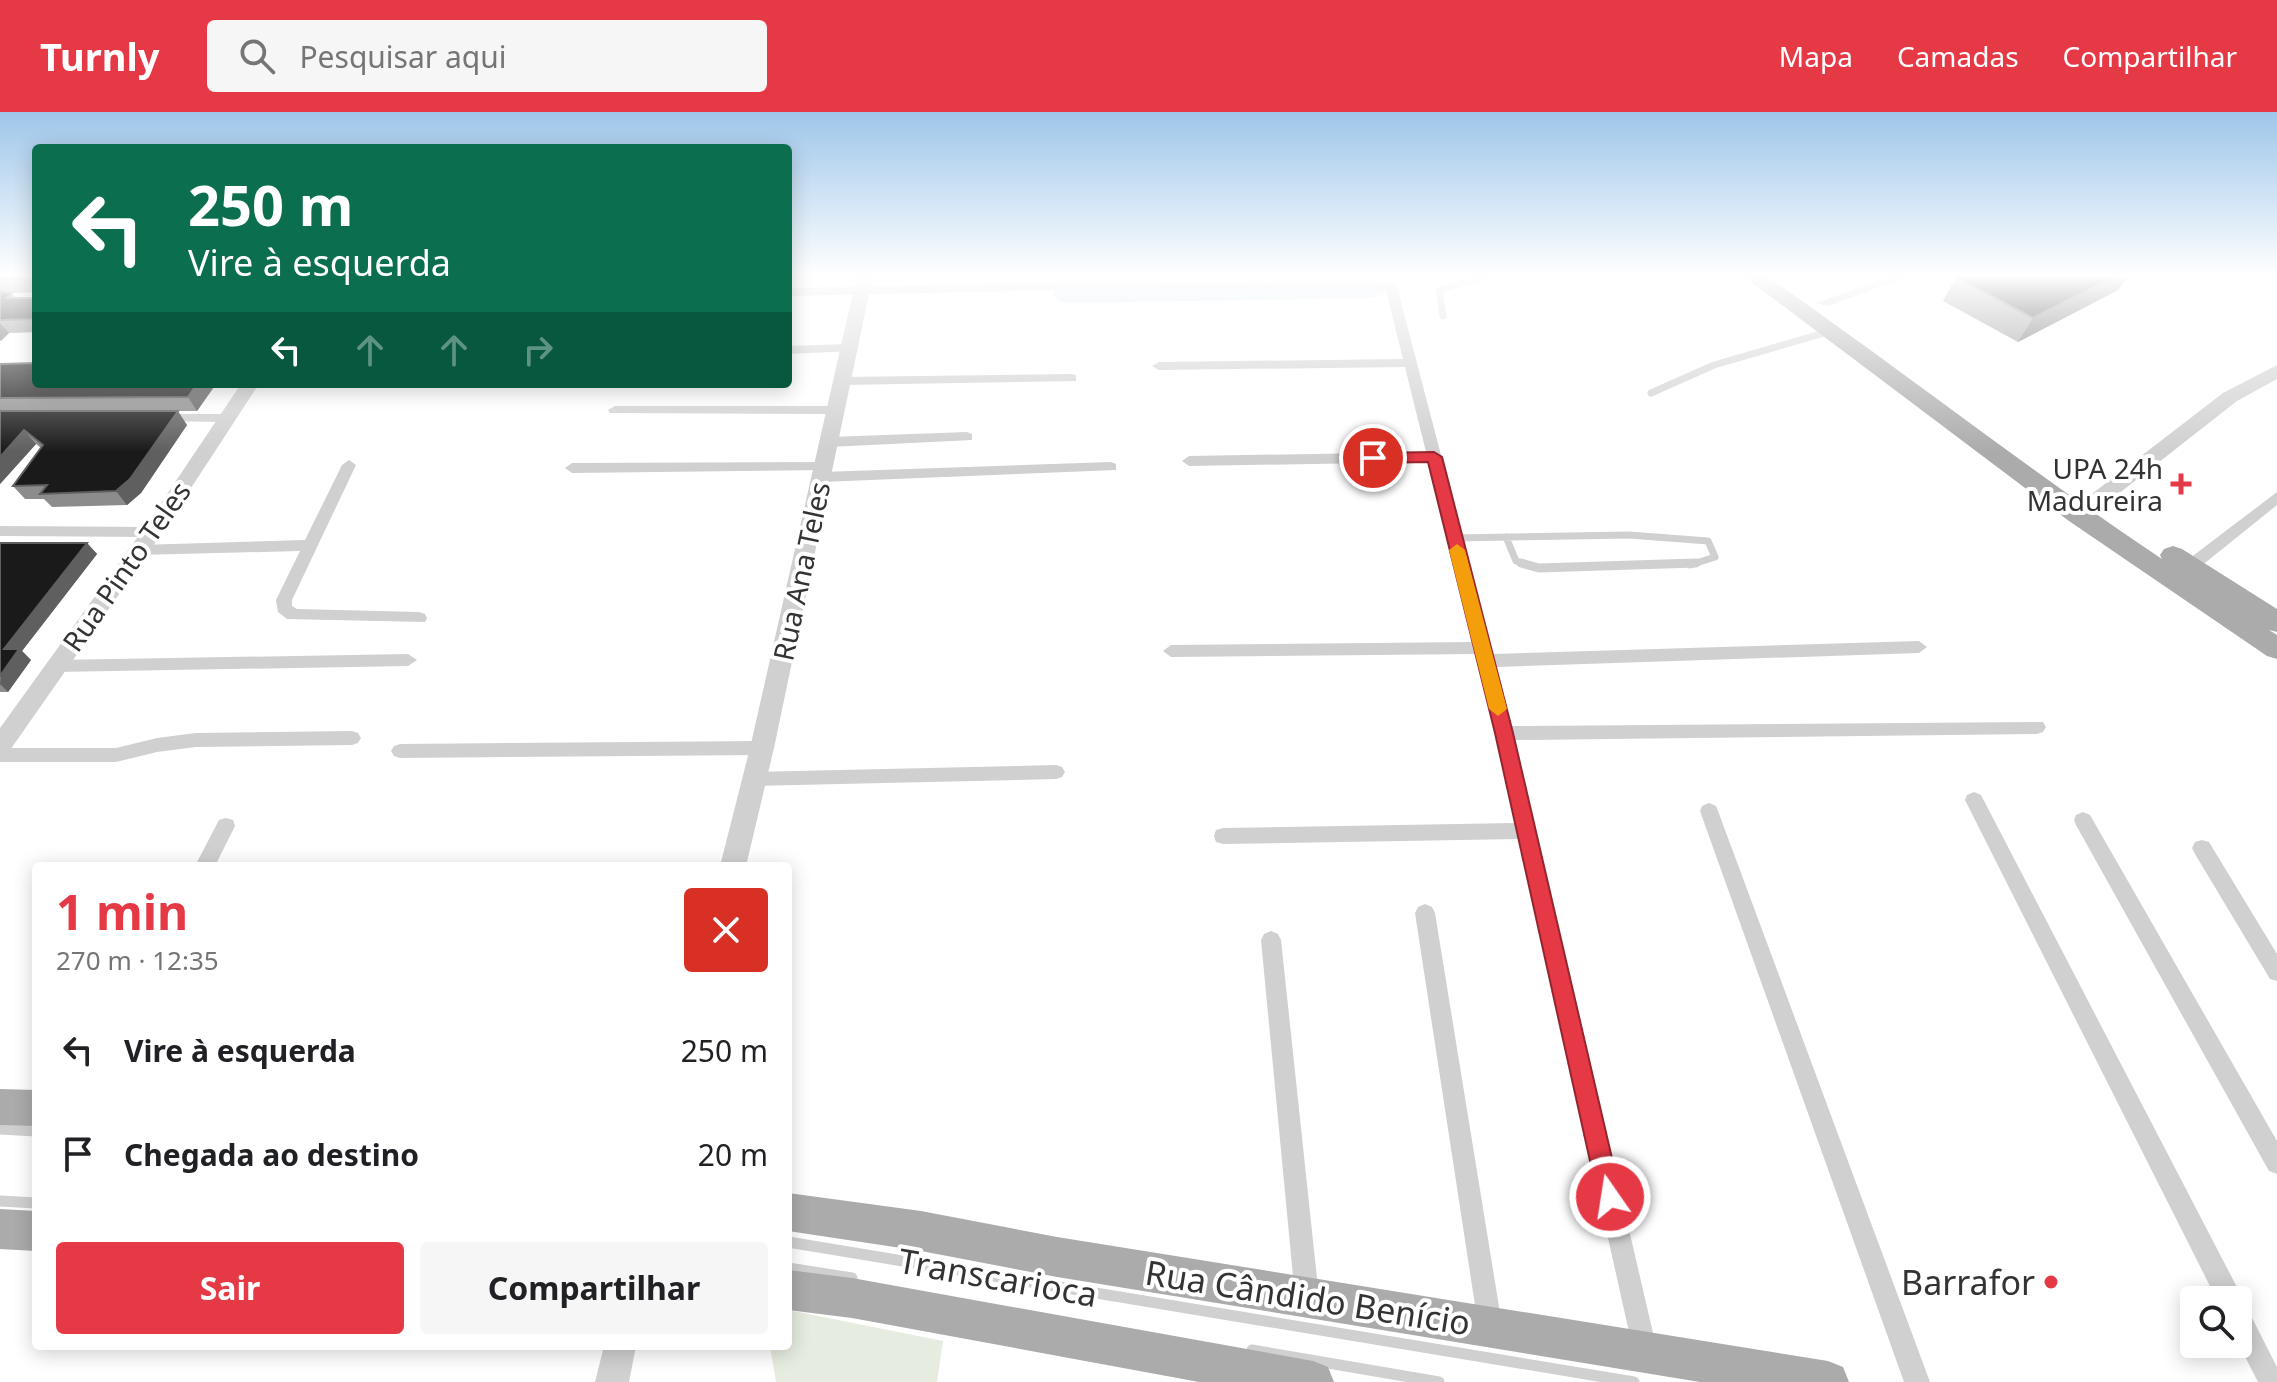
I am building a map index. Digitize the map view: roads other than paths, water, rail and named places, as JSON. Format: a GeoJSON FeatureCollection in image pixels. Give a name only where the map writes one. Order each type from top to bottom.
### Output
{"type":"FeatureCollection","features":[{"type":"Feature","properties":{"kind":"main road"},"geometry":{"type":"LineString","coordinates":[[1836,334],[2181,573],[2277,649]]}},
{"type":"Feature","properties":{"kind":"main road"},"geometry":{"type":"LineString","coordinates":[[1863,334],[2085,508]]}},
{"type":"Feature","properties":{"kind":"main road"},"geometry":{"type":"LineString","coordinates":[[2181,573],[2277,622]]}},
{"type":"Feature","properties":{"kind":"main road"},"geometry":{"type":"LineString","coordinates":[[0,1107],[32,1108]]}},
{"type":"Feature","properties":{"kind":"main road","name":"Rua Cândido Benício"},"geometry":{"type":"LineString","coordinates":[[792,1213],[1490,1325],[1640,1366],[1828,1382]]}},
{"type":"Feature","properties":{"kind":"main road"},"geometry":{"type":"LineString","coordinates":[[0,1229],[32,1231]]}},
{"type":"Feature","properties":{"kind":"main road"},"geometry":{"type":"LineString","coordinates":[[792,1290],[852,1298],[1313,1382]]}},
{"type":"Feature","properties":{"kind":"street","name":"Rua Ana Teles"},"geometry":{"type":"LineString","coordinates":[[734,862],[762,748],[851,334]]}},
{"type":"Feature","properties":{"kind":"street"},"geometry":{"type":"LineString","coordinates":[[1404,334],[1504,733],[1640,1366]]}},
{"type":"Feature","properties":{"kind":"street"},"geometry":{"type":"LineString","coordinates":[[792,350],[848,348]]}},
{"type":"Feature","properties":{"kind":"street"},"geometry":{"type":"LineString","coordinates":[[1159,366],[1411,363]]}},
{"type":"Feature","properties":{"kind":"street"},"geometry":{"type":"LineString","coordinates":[[2085,508],[2230,397],[2277,371]]}},
{"type":"Feature","properties":{"kind":"street"},"geometry":{"type":"LineString","coordinates":[[841,381],[1071,378]]}},
{"type":"Feature","properties":{"kind":"street","name":"Rua Pinto Teles"},"geometry":{"type":"LineString","coordinates":[[0,746],[145,541],[247,388]]}},
{"type":"Feature","properties":{"kind":"street"},"geometry":{"type":"LineString","coordinates":[[615,410],[835,410]]}},
{"type":"Feature","properties":{"kind":"street"},"geometry":{"type":"LineString","coordinates":[[146,418],[227,418]]}},
{"type":"Feature","properties":{"kind":"street"},"geometry":{"type":"LineString","coordinates":[[829,442],[967,437]]}},
{"type":"Feature","properties":{"kind":"street"},"geometry":{"type":"LineString","coordinates":[[1189,461],[1434,457]]}},
{"type":"Feature","properties":{"kind":"street"},"geometry":{"type":"LineString","coordinates":[[349,465],[284,600],[288,613],[351,618],[419,618]]}},
{"type":"Feature","properties":{"kind":"street"},"geometry":{"type":"LineString","coordinates":[[572,468],[823,472],[1111,467]]}},
{"type":"Feature","properties":{"kind":"street"},"geometry":{"type":"LineString","coordinates":[[2181,573],[2277,497]]}},
{"type":"Feature","properties":{"kind":"street"},"geometry":{"type":"LineString","coordinates":[[0,531],[145,541],[311,545]]}},
{"type":"Feature","properties":{"kind":"street"},"geometry":{"type":"LineString","coordinates":[[1171,651],[1483,654],[1919,647]]}},
{"type":"Feature","properties":{"kind":"street"},"geometry":{"type":"LineString","coordinates":[[56,666],[408,660]]}},
{"type":"Feature","properties":{"kind":"street"},"geometry":{"type":"LineString","coordinates":[[1504,733],[2037,727]]}},
{"type":"Feature","properties":{"kind":"street"},"geometry":{"type":"LineString","coordinates":[[0,755],[116,755],[196,740],[352,738]]}},
{"type":"Feature","properties":{"kind":"street"},"geometry":{"type":"LineString","coordinates":[[400,751],[762,748]]}},
{"type":"Feature","properties":{"kind":"street"},"geometry":{"type":"LineString","coordinates":[[755,779],[1056,772]]}},
{"type":"Feature","properties":{"kind":"street"},"geometry":{"type":"LineString","coordinates":[[1974,800],[2223,1286]]}},
{"type":"Feature","properties":{"kind":"street"},"geometry":{"type":"LineString","coordinates":[[1709,811],[1917,1382]]}},
{"type":"Feature","properties":{"kind":"street"},"geometry":{"type":"LineString","coordinates":[[2083,820],[2277,1163]]}},
{"type":"Feature","properties":{"kind":"street"},"geometry":{"type":"LineString","coordinates":[[207,862],[226,826]]}},
{"type":"Feature","properties":{"kind":"street"},"geometry":{"type":"LineString","coordinates":[[1223,836],[1526,831]]}},
{"type":"Feature","properties":{"kind":"street"},"geometry":{"type":"LineString","coordinates":[[2202,848],[2277,972]]}},
{"type":"Feature","properties":{"kind":"street"},"geometry":{"type":"LineString","coordinates":[[1425,913],[1490,1325]]}},
{"type":"Feature","properties":{"kind":"street"},"geometry":{"type":"LineString","coordinates":[[1271,940],[1307,1297]]}},
{"type":"Feature","properties":{"kind":"street"},"geometry":{"type":"LineString","coordinates":[[2252,1345],[2271,1382]]}},
{"type":"Feature","properties":{"kind":"street"},"geometry":{"type":"LineString","coordinates":[[612,1382],[619,1350]]}},
{"type":"Feature","properties":{"kind":"lane"},"geometry":{"type":"LineString","coordinates":[[1651,393],[1714,365],[1820,334]]}},
{"type":"Feature","properties":{"kind":"lane"},"geometry":{"type":"LineString","coordinates":[[1454,538],[1506,537],[1693,536],[1708,541],[1715,557],[1688,565],[1539,568],[1516,561],[1506,537]]}},
{"type":"Feature","properties":{"kind":"lane"},"geometry":{"type":"LineString","coordinates":[[0,1129],[32,1131]]}},
{"type":"Feature","properties":{"kind":"lane"},"geometry":{"type":"LineString","coordinates":[[0,1201],[32,1203]]}},
{"type":"Feature","properties":{"kind":"lane","name":"Transcarioca"},"geometry":{"type":"LineString","coordinates":[[792,1243],[1640,1366]]}},
{"type":"Feature","properties":{"kind":"lane","name":"Transcarioca"},"geometry":{"type":"LineString","coordinates":[[792,1269],[861,1280]]}},
{"type":"Feature","properties":{"kind":"lane"},"geometry":{"type":"LineString","coordinates":[[1240,1348],[1439,1382]]}},
{"type":"Feature","properties":{"kind":"place","name":"UPA 24h Madureira"},"geometry":{"type":"Point","coordinates":[2181,484]}},
{"type":"Feature","properties":{"kind":"place","name":"Barrafor"},"geometry":{"type":"Point","coordinates":[2051,1282]}}]}
